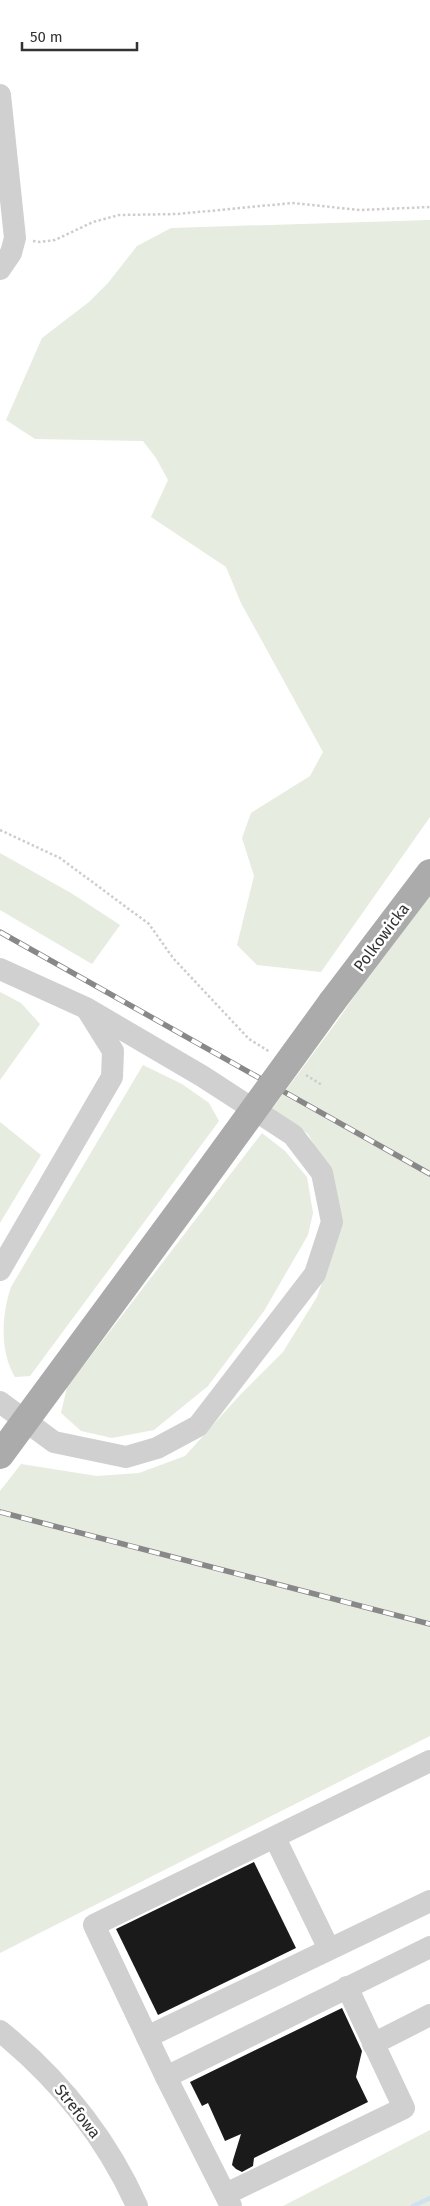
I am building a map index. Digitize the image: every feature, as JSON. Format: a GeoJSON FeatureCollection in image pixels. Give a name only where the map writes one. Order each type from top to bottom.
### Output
{"type":"FeatureCollection","features":[{"type":"Feature","properties":{"kind":"main road","name":"Polkowicka"},"geometry":{"type":"LineString","coordinates":[[0,1456],[332,1002],[430,873]]}},
{"type":"Feature","properties":{"kind":"street"},"geometry":{"type":"LineString","coordinates":[[0,95],[15,238],[12,253],[0,270]]}},
{"type":"Feature","properties":{"kind":"street"},"geometry":{"type":"LineString","coordinates":[[0,969],[86,1008],[202,1076],[293,1135],[322,1173],[332,1222],[315,1274],[198,1426],[157,1448],[126,1457],[54,1442],[25,1423],[0,1402]]}},
{"type":"Feature","properties":{"kind":"street"},"geometry":{"type":"LineString","coordinates":[[0,1270],[112,1077],[112,1051],[86,1008]]}},
{"type":"Feature","properties":{"kind":"street"},"geometry":{"type":"LineString","coordinates":[[346,1987],[404,2108],[229,2200],[166,2077],[94,1926],[430,1761]]}},
{"type":"Feature","properties":{"kind":"street"},"geometry":{"type":"LineString","coordinates":[[274,1838],[329,1949]]}},
{"type":"Feature","properties":{"kind":"street"},"geometry":{"type":"LineString","coordinates":[[148,2037],[430,1901]]}},
{"type":"Feature","properties":{"kind":"street"},"geometry":{"type":"LineString","coordinates":[[166,2077],[430,1947]]}},
{"type":"Feature","properties":{"kind":"street"},"geometry":{"type":"LineString","coordinates":[[373,2044],[430,2015]]}},
{"type":"Feature","properties":{"kind":"street","name":"Strefowa"},"geometry":{"type":"LineString","coordinates":[[0,2031],[57,2083],[88,2121],[116,2162],[137,2206]]}},
{"type":"Feature","properties":{"kind":"path"},"geometry":{"type":"LineString","coordinates":[[15,238],[40,242],[55,240],[93,222],[120,215],[178,214],[292,202],[360,210],[430,207]]}},
{"type":"Feature","properties":{"kind":"path"},"geometry":{"type":"LineString","coordinates":[[0,830],[60,858],[149,924],[173,958],[249,1038],[273,1054]]}},
{"type":"Feature","properties":{"kind":"path"},"geometry":{"type":"LineString","coordinates":[[306,1074],[322,1085]]}},
{"type":"Feature","properties":{"kind":"shaded area"},"geometry":{"type":"Polygon","coordinates":[[[430,220],[430,817],[321,972],[257,965],[237,945],[254,876],[242,838],[251,813],[310,776],[323,752],[241,603],[226,567],[151,517],[168,480],[156,458],[143,441],[35,439],[6,420],[42,338],[89,302],[108,283],[137,246],[171,228],[430,220]]]}},
{"type":"Feature","properties":{"kind":"shaded area"},"geometry":{"type":"Polygon","coordinates":[[[0,853],[71,893],[120,925],[92,964],[0,910],[0,853]]]}},
{"type":"Feature","properties":{"kind":"shaded area"},"geometry":{"type":"Polygon","coordinates":[[[430,886],[430,1736],[0,1953],[0,1491],[21,1464],[97,1476],[139,1473],[185,1456],[240,1395],[283,1352],[317,1297],[340,1232],[324,1164],[308,1134],[272,1109],[338,1020],[430,886]]]}},
{"type":"Feature","properties":{"kind":"shaded area"},"geometry":{"type":"Polygon","coordinates":[[[0,992],[21,1003],[40,1024],[0,1080],[0,992]]]}},
{"type":"Feature","properties":{"kind":"shaded area"},"geometry":{"type":"Polygon","coordinates":[[[143,1065],[182,1084],[209,1103],[219,1121],[30,1376],[15,1377],[7,1357],[4,1334],[5,1310],[11,1287],[143,1065]]]}},
{"type":"Feature","properties":{"kind":"shaded area"},"geometry":{"type":"Polygon","coordinates":[[[0,1122],[41,1155],[0,1223],[0,1122]]]}},
{"type":"Feature","properties":{"kind":"shaded area"},"geometry":{"type":"Polygon","coordinates":[[[262,1133],[285,1151],[307,1177],[313,1213],[308,1235],[264,1311],[208,1386],[154,1430],[112,1438],[81,1431],[61,1413],[67,1387],[262,1133]]]}},
{"type":"Feature","properties":{"kind":"shaded area"},"geometry":{"type":"Polygon","coordinates":[[[430,2130],[430,2206],[283,2206],[430,2130]]]}},
{"type":"Feature","properties":{"kind":"building"},"geometry":{"type":"Polygon","coordinates":[[[254,1862],[296,1948],[158,2015],[116,1929],[254,1862]]]}},
{"type":"Feature","properties":{"kind":"building"},"geometry":{"type":"Polygon","coordinates":[[[342,2008],[362,2051],[356,2077],[368,2102],[254,2158],[253,2166],[242,2172],[236,2169],[232,2165],[241,2134],[225,2141],[208,2103],[202,2106],[190,2082],[342,2008]]]}},
{"type":"Feature","properties":{"kind":"waterway"},"geometry":{"type":"LineString","coordinates":[[413,2206],[430,2198]]}},
{"type":"Feature","properties":{"kind":"railway"},"geometry":{"type":"LineString","coordinates":[[0,932],[430,1174]]}},
{"type":"Feature","properties":{"kind":"railway"},"geometry":{"type":"LineString","coordinates":[[0,1512],[430,1624]]}}]}
